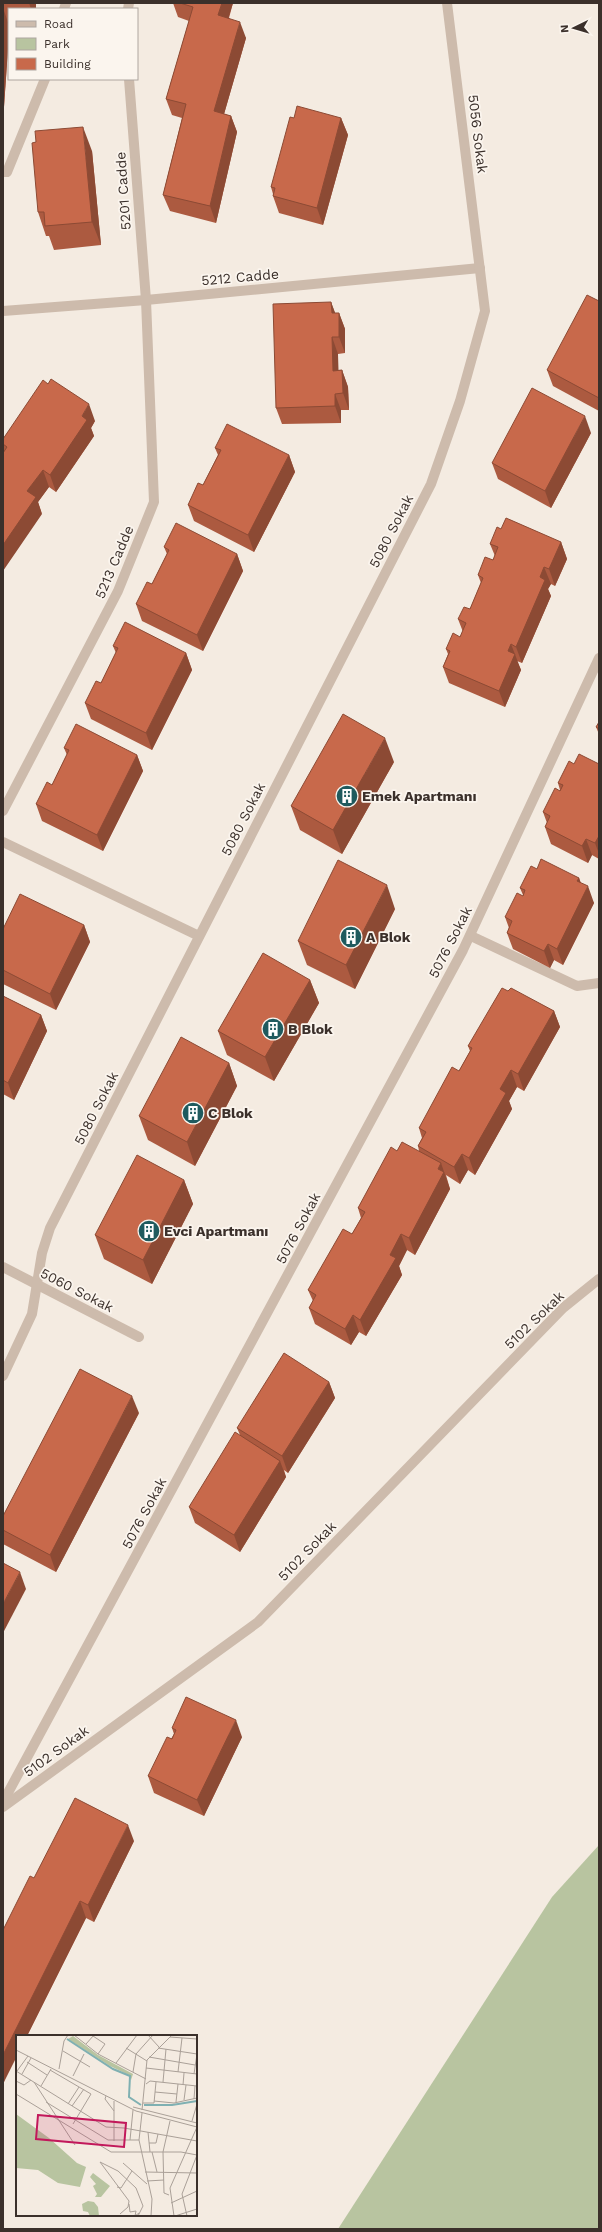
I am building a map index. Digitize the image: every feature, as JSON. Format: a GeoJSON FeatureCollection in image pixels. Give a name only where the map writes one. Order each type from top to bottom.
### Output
{"type":"FeatureCollection","features":[{"type":"Feature","properties":{"kind":"street","name":"5056 Sokak"},"geometry":{"type":"LineString","coordinates":[[448,3],[480,268]]}},
{"type":"Feature","properties":{"kind":"street"},"geometry":{"type":"LineString","coordinates":[[3,172],[7,172],[45,80]]}},
{"type":"Feature","properties":{"kind":"street","name":"5201 Cadde"},"geometry":{"type":"LineString","coordinates":[[129,80],[146,300]]}},
{"type":"Feature","properties":{"kind":"street","name":"5212 Cadde"},"geometry":{"type":"LineString","coordinates":[[3,311],[146,300],[480,268]]}},
{"type":"Feature","properties":{"kind":"street","name":"5080 Sokak"},"geometry":{"type":"LineString","coordinates":[[3,1376],[29,1323],[42,1254],[50,1228],[431,484],[460,402],[485,312],[480,268]]}},
{"type":"Feature","properties":{"kind":"street","name":"5213 Cadde"},"geometry":{"type":"LineString","coordinates":[[3,811],[118,592],[154,502],[146,300]]}},
{"type":"Feature","properties":{"kind":"street","name":"5076 Sokak"},"geometry":{"type":"LineString","coordinates":[[3,1802],[471,936],[599,658]]}},
{"type":"Feature","properties":{"kind":"street"},"geometry":{"type":"LineString","coordinates":[[3,842],[199,936]]}},
{"type":"Feature","properties":{"kind":"street"},"geometry":{"type":"LineString","coordinates":[[471,936],[577,986],[599,983]]}},
{"type":"Feature","properties":{"kind":"street","name":"5060 Sokak"},"geometry":{"type":"LineString","coordinates":[[3,1267],[139,1337]]}},
{"type":"Feature","properties":{"kind":"street","name":"5102 Sokak"},"geometry":{"type":"LineString","coordinates":[[3,1807],[258,1622],[563,1308],[599,1279]]}},
{"type":"Feature","properties":{"kind":"green space"},"geometry":{"type":"Polygon","coordinates":[[[599,1845],[599,2229],[338,2229],[552,1897],[599,1845]]]}},
{"type":"Feature","properties":{"kind":"building"},"geometry":{"type":"Polygon","coordinates":[[[180,3],[222,3],[218,15],[240,22],[214,111],[231,116],[210,206],[163,195],[186,104],[166,99],[193,7],[180,3]]]}},
{"type":"Feature","properties":{"kind":"building"},"geometry":{"type":"Polygon","coordinates":[[[297,106],[341,118],[317,208],[273,196],[275,188],[271,187],[290,117],[294,118],[297,106]]]}},
{"type":"Feature","properties":{"kind":"building"},"geometry":{"type":"Polygon","coordinates":[[[83,127],[92,222],[45,226],[44,212],[38,212],[32,143],[36,142],[35,131],[83,127]]]}},
{"type":"Feature","properties":{"kind":"building"},"geometry":{"type":"Polygon","coordinates":[[[587,295],[599,301],[599,398],[547,370],[587,295]]]}},
{"type":"Feature","properties":{"kind":"building"},"geometry":{"type":"Polygon","coordinates":[[[331,302],[332,313],[339,313],[339,337],[332,337],[333,371],[342,370],[343,393],[335,394],[335,406],[276,408],[273,304],[331,302]]]}},
{"type":"Feature","properties":{"kind":"building"},"geometry":{"type":"Polygon","coordinates":[[[51,379],[89,404],[82,416],[87,420],[50,475],[43,470],[27,491],[36,497],[3,545],[3,453],[7,447],[3,444],[3,439],[43,380],[48,384],[51,379]]]}},
{"type":"Feature","properties":{"kind":"building"},"geometry":{"type":"Polygon","coordinates":[[[532,388],[585,416],[545,491],[492,463],[532,388]]]}},
{"type":"Feature","properties":{"kind":"building"},"geometry":{"type":"Polygon","coordinates":[[[227,424],[289,455],[248,535],[188,505],[198,483],[203,485],[221,450],[215,448],[227,424]]]}},
{"type":"Feature","properties":{"kind":"building"},"geometry":{"type":"Polygon","coordinates":[[[506,518],[561,542],[549,569],[544,567],[540,577],[545,580],[516,647],[511,644],[508,651],[515,654],[499,691],[443,667],[450,651],[446,649],[453,633],[460,637],[466,623],[458,619],[464,607],[470,609],[483,578],[478,575],[485,557],[493,560],[498,547],[490,544],[497,527],[501,529],[506,518]]]}},
{"type":"Feature","properties":{"kind":"building"},"geometry":{"type":"Polygon","coordinates":[[[176,523],[237,554],[197,635],[136,604],[147,582],[152,584],[169,550],[164,547],[176,523]]]}},
{"type":"Feature","properties":{"kind":"building"},"geometry":{"type":"Polygon","coordinates":[[[125,622],[186,653],[146,733],[85,703],[96,681],[101,683],[118,648],[113,646],[125,622]]]}},
{"type":"Feature","properties":{"kind":"building"},"geometry":{"type":"Polygon","coordinates":[[[343,714],[385,738],[333,830],[291,806],[343,714]]]}},
{"type":"Feature","properties":{"kind":"building"},"geometry":{"type":"Polygon","coordinates":[[[599,722],[599,729],[596,727],[599,722]]]}},
{"type":"Feature","properties":{"kind":"building"},"geometry":{"type":"Polygon","coordinates":[[[76,724],[137,755],[97,835],[36,804],[47,782],[52,785],[69,750],[64,748],[76,724]]]}},
{"type":"Feature","properties":{"kind":"building"},"geometry":{"type":"Polygon","coordinates":[[[579,754],[599,764],[599,836],[595,843],[586,839],[582,846],[545,827],[550,816],[543,812],[555,788],[560,791],[563,785],[558,783],[569,761],[574,764],[579,754]]]}},
{"type":"Feature","properties":{"kind":"building"},"geometry":{"type":"Polygon","coordinates":[[[541,859],[579,878],[577,881],[588,886],[557,949],[548,944],[544,951],[507,933],[512,921],[505,917],[517,893],[523,896],[525,890],[520,888],[531,866],[537,869],[541,859]]]}},
{"type":"Feature","properties":{"kind":"building"},"geometry":{"type":"Polygon","coordinates":[[[338,860],[387,885],[346,965],[298,941],[338,860]]]}},
{"type":"Feature","properties":{"kind":"building"},"geometry":{"type":"Polygon","coordinates":[[[20,894],[84,925],[50,994],[3,970],[3,929],[20,894]]]}},
{"type":"Feature","properties":{"kind":"building"},"geometry":{"type":"Polygon","coordinates":[[[263,953],[310,980],[265,1057],[218,1031],[263,953]]]}},
{"type":"Feature","properties":{"kind":"building"},"geometry":{"type":"Polygon","coordinates":[[[502,988],[508,991],[511,988],[554,1011],[518,1074],[511,1070],[500,1089],[506,1093],[469,1158],[462,1154],[454,1167],[418,1146],[426,1132],[419,1128],[452,1067],[459,1071],[472,1048],[468,1046],[502,988]]]}},
{"type":"Feature","properties":{"kind":"building"},"geometry":{"type":"Polygon","coordinates":[[[3,996],[41,1015],[8,1083],[3,1080],[3,996]]]}},
{"type":"Feature","properties":{"kind":"building"},"geometry":{"type":"Polygon","coordinates":[[[181,1037],[229,1063],[187,1142],[139,1116],[181,1037]]]}},
{"type":"Feature","properties":{"kind":"building"},"geometry":{"type":"Polygon","coordinates":[[[402,1142],[441,1163],[438,1169],[444,1172],[409,1238],[401,1234],[390,1255],[396,1258],[360,1320],[353,1315],[345,1329],[309,1308],[316,1295],[308,1290],[343,1229],[352,1234],[365,1212],[358,1208],[391,1147],[397,1151],[402,1142]]]}},
{"type":"Feature","properties":{"kind":"building"},"geometry":{"type":"Polygon","coordinates":[[[137,1155],[184,1180],[143,1260],[95,1235],[137,1155]]]}},
{"type":"Feature","properties":{"kind":"building"},"geometry":{"type":"Polygon","coordinates":[[[284,1353],[329,1382],[282,1456],[237,1428],[284,1353]]]}},
{"type":"Feature","properties":{"kind":"building"},"geometry":{"type":"Polygon","coordinates":[[[80,1369],[132,1396],[50,1555],[3,1530],[3,1516],[80,1369]]]}},
{"type":"Feature","properties":{"kind":"building"},"geometry":{"type":"Polygon","coordinates":[[[235,1432],[280,1461],[234,1535],[189,1507],[235,1432]]]}},
{"type":"Feature","properties":{"kind":"building"},"geometry":{"type":"Polygon","coordinates":[[[3,1563],[20,1572],[3,1604],[3,1563]]]}},
{"type":"Feature","properties":{"kind":"building"},"geometry":{"type":"Polygon","coordinates":[[[186,1697],[236,1720],[197,1800],[148,1776],[167,1737],[172,1739],[176,1730],[172,1728],[186,1697]]]}},
{"type":"Feature","properties":{"kind":"building"},"geometry":{"type":"Polygon","coordinates":[[[75,1798],[128,1825],[88,1905],[80,1901],[3,2055],[3,1930],[30,1876],[34,1878],[75,1798]]]}},
{"type":"Feature","properties":{"kind":"place","name":"Emek Apartmanı"},"geometry":{"type":"Point","coordinates":[347,796]}},
{"type":"Feature","properties":{"kind":"place","name":"A Blok"},"geometry":{"type":"Point","coordinates":[351,937]}},
{"type":"Feature","properties":{"kind":"place","name":"B Blok"},"geometry":{"type":"Point","coordinates":[273,1029]}},
{"type":"Feature","properties":{"kind":"place","name":"C Blok"},"geometry":{"type":"Point","coordinates":[193,1113]}},
{"type":"Feature","properties":{"kind":"place","name":"Evci Apartmanı"},"geometry":{"type":"Point","coordinates":[149,1231]}}]}
